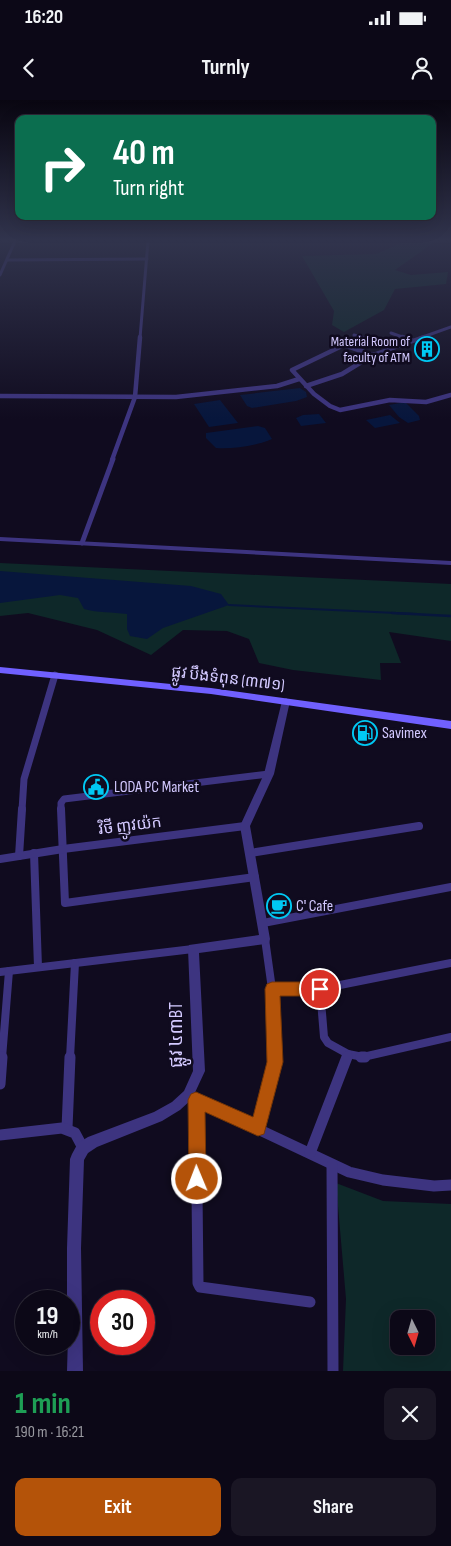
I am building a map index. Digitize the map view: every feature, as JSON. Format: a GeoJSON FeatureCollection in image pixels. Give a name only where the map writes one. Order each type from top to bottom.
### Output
{"type":"FeatureCollection","features":[{"type":"Feature","properties":{"kind":"main road","name":"ផ្លូវ បឹងទំពុន (៣៧១)"},"geometry":{"type":"LineString","coordinates":[[0,670],[286,701],[451,725]]}},
{"type":"Feature","properties":{"kind":"street"},"geometry":{"type":"LineString","coordinates":[[82,543],[135,397],[143,300]]}},
{"type":"Feature","properties":{"kind":"street"},"geometry":{"type":"LineString","coordinates":[[306,386],[348,370],[362,363],[373,354],[451,327]]}},
{"type":"Feature","properties":{"kind":"street"},"geometry":{"type":"LineString","coordinates":[[391,333],[412,340]]}},
{"type":"Feature","properties":{"kind":"street"},"geometry":{"type":"LineString","coordinates":[[354,335],[391,347]]}},
{"type":"Feature","properties":{"kind":"street"},"geometry":{"type":"LineString","coordinates":[[373,354],[346,345],[293,369],[293,371],[306,386],[330,406],[340,410],[390,400],[426,402],[451,395]]}},
{"type":"Feature","properties":{"kind":"street"},"geometry":{"type":"LineString","coordinates":[[0,396],[176,397],[277,386],[299,379]]}},
{"type":"Feature","properties":{"kind":"street"},"geometry":{"type":"LineString","coordinates":[[0,539],[451,563]]}},
{"type":"Feature","properties":{"kind":"street"},"geometry":{"type":"LineString","coordinates":[[19,856],[24,779],[55,676]]}},
{"type":"Feature","properties":{"kind":"street"},"geometry":{"type":"LineString","coordinates":[[258,1128],[275,1062],[272,989],[263,923],[245,826],[269,774],[286,701]]}},
{"type":"Feature","properties":{"kind":"street"},"geometry":{"type":"LineString","coordinates":[[255,877],[64,904],[61,803],[64,799],[269,774]]}},
{"type":"Feature","properties":{"kind":"street","name":"វិថី ញូវយ៉ក"},"geometry":{"type":"LineString","coordinates":[[0,860],[34,853],[245,826]]}},
{"type":"Feature","properties":{"kind":"street"},"geometry":{"type":"LineString","coordinates":[[250,853],[419,826]]}},
{"type":"Feature","properties":{"kind":"street"},"geometry":{"type":"LineString","coordinates":[[34,853],[38,967]]}},
{"type":"Feature","properties":{"kind":"street"},"geometry":{"type":"LineString","coordinates":[[263,923],[451,887]]}},
{"type":"Feature","properties":{"kind":"street"},"geometry":{"type":"LineString","coordinates":[[0,1084],[4,972],[265,939]]}},
{"type":"Feature","properties":{"kind":"street","name":"ផ្លូវ ៤៣BT"},"geometry":{"type":"LineString","coordinates":[[83,1148],[93,1142],[158,1117],[192,1098],[199,1071],[193,949]]}},
{"type":"Feature","properties":{"kind":"street"},"geometry":{"type":"LineString","coordinates":[[66,1128],[75,963]]}},
{"type":"Feature","properties":{"kind":"street"},"geometry":{"type":"LineString","coordinates":[[272,989],[320,989],[451,963]]}},
{"type":"Feature","properties":{"kind":"street"},"geometry":{"type":"LineString","coordinates":[[320,989],[324,1037],[328,1043],[348,1054],[367,1056],[451,1037]]}},
{"type":"Feature","properties":{"kind":"street"},"geometry":{"type":"LineString","coordinates":[[310,1153],[348,1054]]}},
{"type":"Feature","properties":{"kind":"street"},"geometry":{"type":"LineString","coordinates":[[310,1302],[200,1287],[198,1283],[192,1098],[349,1172],[383,1180],[434,1186],[451,1185]]}},
{"type":"Feature","properties":{"kind":"street"},"geometry":{"type":"LineString","coordinates":[[0,1135],[66,1128],[74,1133],[83,1148],[77,1159],[76,1167],[75,1371]]}},
{"type":"Feature","properties":{"kind":"street"},"geometry":{"type":"LineString","coordinates":[[332,1165],[333,1371]]}},
{"type":"Feature","properties":{"kind":"green space"},"geometry":{"type":"Polygon","coordinates":[[[328,300],[389,300],[384,310],[344,332],[332,325],[334,311],[328,300]]]}},
{"type":"Feature","properties":{"kind":"green space"},"geometry":{"type":"Polygon","coordinates":[[[0,563],[451,584],[451,641],[389,632],[401,663],[380,663],[381,680],[293,670],[259,663],[249,639],[227,631],[183,630],[151,655],[97,630],[28,613],[0,616],[0,563]]]}},
{"type":"Feature","properties":{"kind":"green space"},"geometry":{"type":"Polygon","coordinates":[[[336,1183],[383,1201],[451,1204],[451,1371],[343,1371],[346,1299],[336,1183]]]}},
{"type":"Feature","properties":{"kind":"water"},"geometry":{"type":"Polygon","coordinates":[[[300,388],[306,392],[307,397],[296,401],[252,408],[247,406],[240,395],[300,388]]]}},
{"type":"Feature","properties":{"kind":"water"},"geometry":{"type":"Polygon","coordinates":[[[220,400],[238,423],[209,427],[194,404],[220,400]]]}},
{"type":"Feature","properties":{"kind":"water"},"geometry":{"type":"Polygon","coordinates":[[[405,402],[419,416],[420,420],[408,423],[399,417],[389,405],[405,402]]]}},
{"type":"Feature","properties":{"kind":"water"},"geometry":{"type":"Polygon","coordinates":[[[319,414],[326,423],[301,426],[296,418],[303,415],[319,414]]]}},
{"type":"Feature","properties":{"kind":"water"},"geometry":{"type":"Polygon","coordinates":[[[390,415],[400,423],[375,428],[366,420],[390,415]]]}},
{"type":"Feature","properties":{"kind":"water"},"geometry":{"type":"Polygon","coordinates":[[[258,426],[265,428],[272,439],[252,445],[216,448],[206,438],[206,433],[258,426]]]}},
{"type":"Feature","properties":{"kind":"water"},"geometry":{"type":"Polygon","coordinates":[[[0,571],[191,586],[221,594],[229,605],[163,628],[147,639],[130,636],[127,629],[127,614],[84,609],[78,598],[60,595],[0,603],[0,571]]]}},
{"type":"Feature","properties":{"kind":"waterway"},"geometry":{"type":"LineString","coordinates":[[229,605],[417,614]]}},
{"type":"Feature","properties":{"kind":"waterway"},"geometry":{"type":"LineString","coordinates":[[392,613],[451,616]]}},
{"type":"Feature","properties":{"kind":"place","name":"Material Room of faculty of ATM"},"geometry":{"type":"Point","coordinates":[427,349]}},
{"type":"Feature","properties":{"kind":"place","name":"Savimex"},"geometry":{"type":"Point","coordinates":[365,733]}},
{"type":"Feature","properties":{"kind":"place","name":"LODA PC Market"},"geometry":{"type":"Point","coordinates":[96,787]}},
{"type":"Feature","properties":{"kind":"place","name":"C' Cafe"},"geometry":{"type":"Point","coordinates":[279,906]}},
{"type":"Feature","properties":{"kind":"route"},"geometry":{"type":"LineString","coordinates":[[197,1179],[196,1100],[258,1128],[275,1062],[272,989],[320,989]]}}]}
